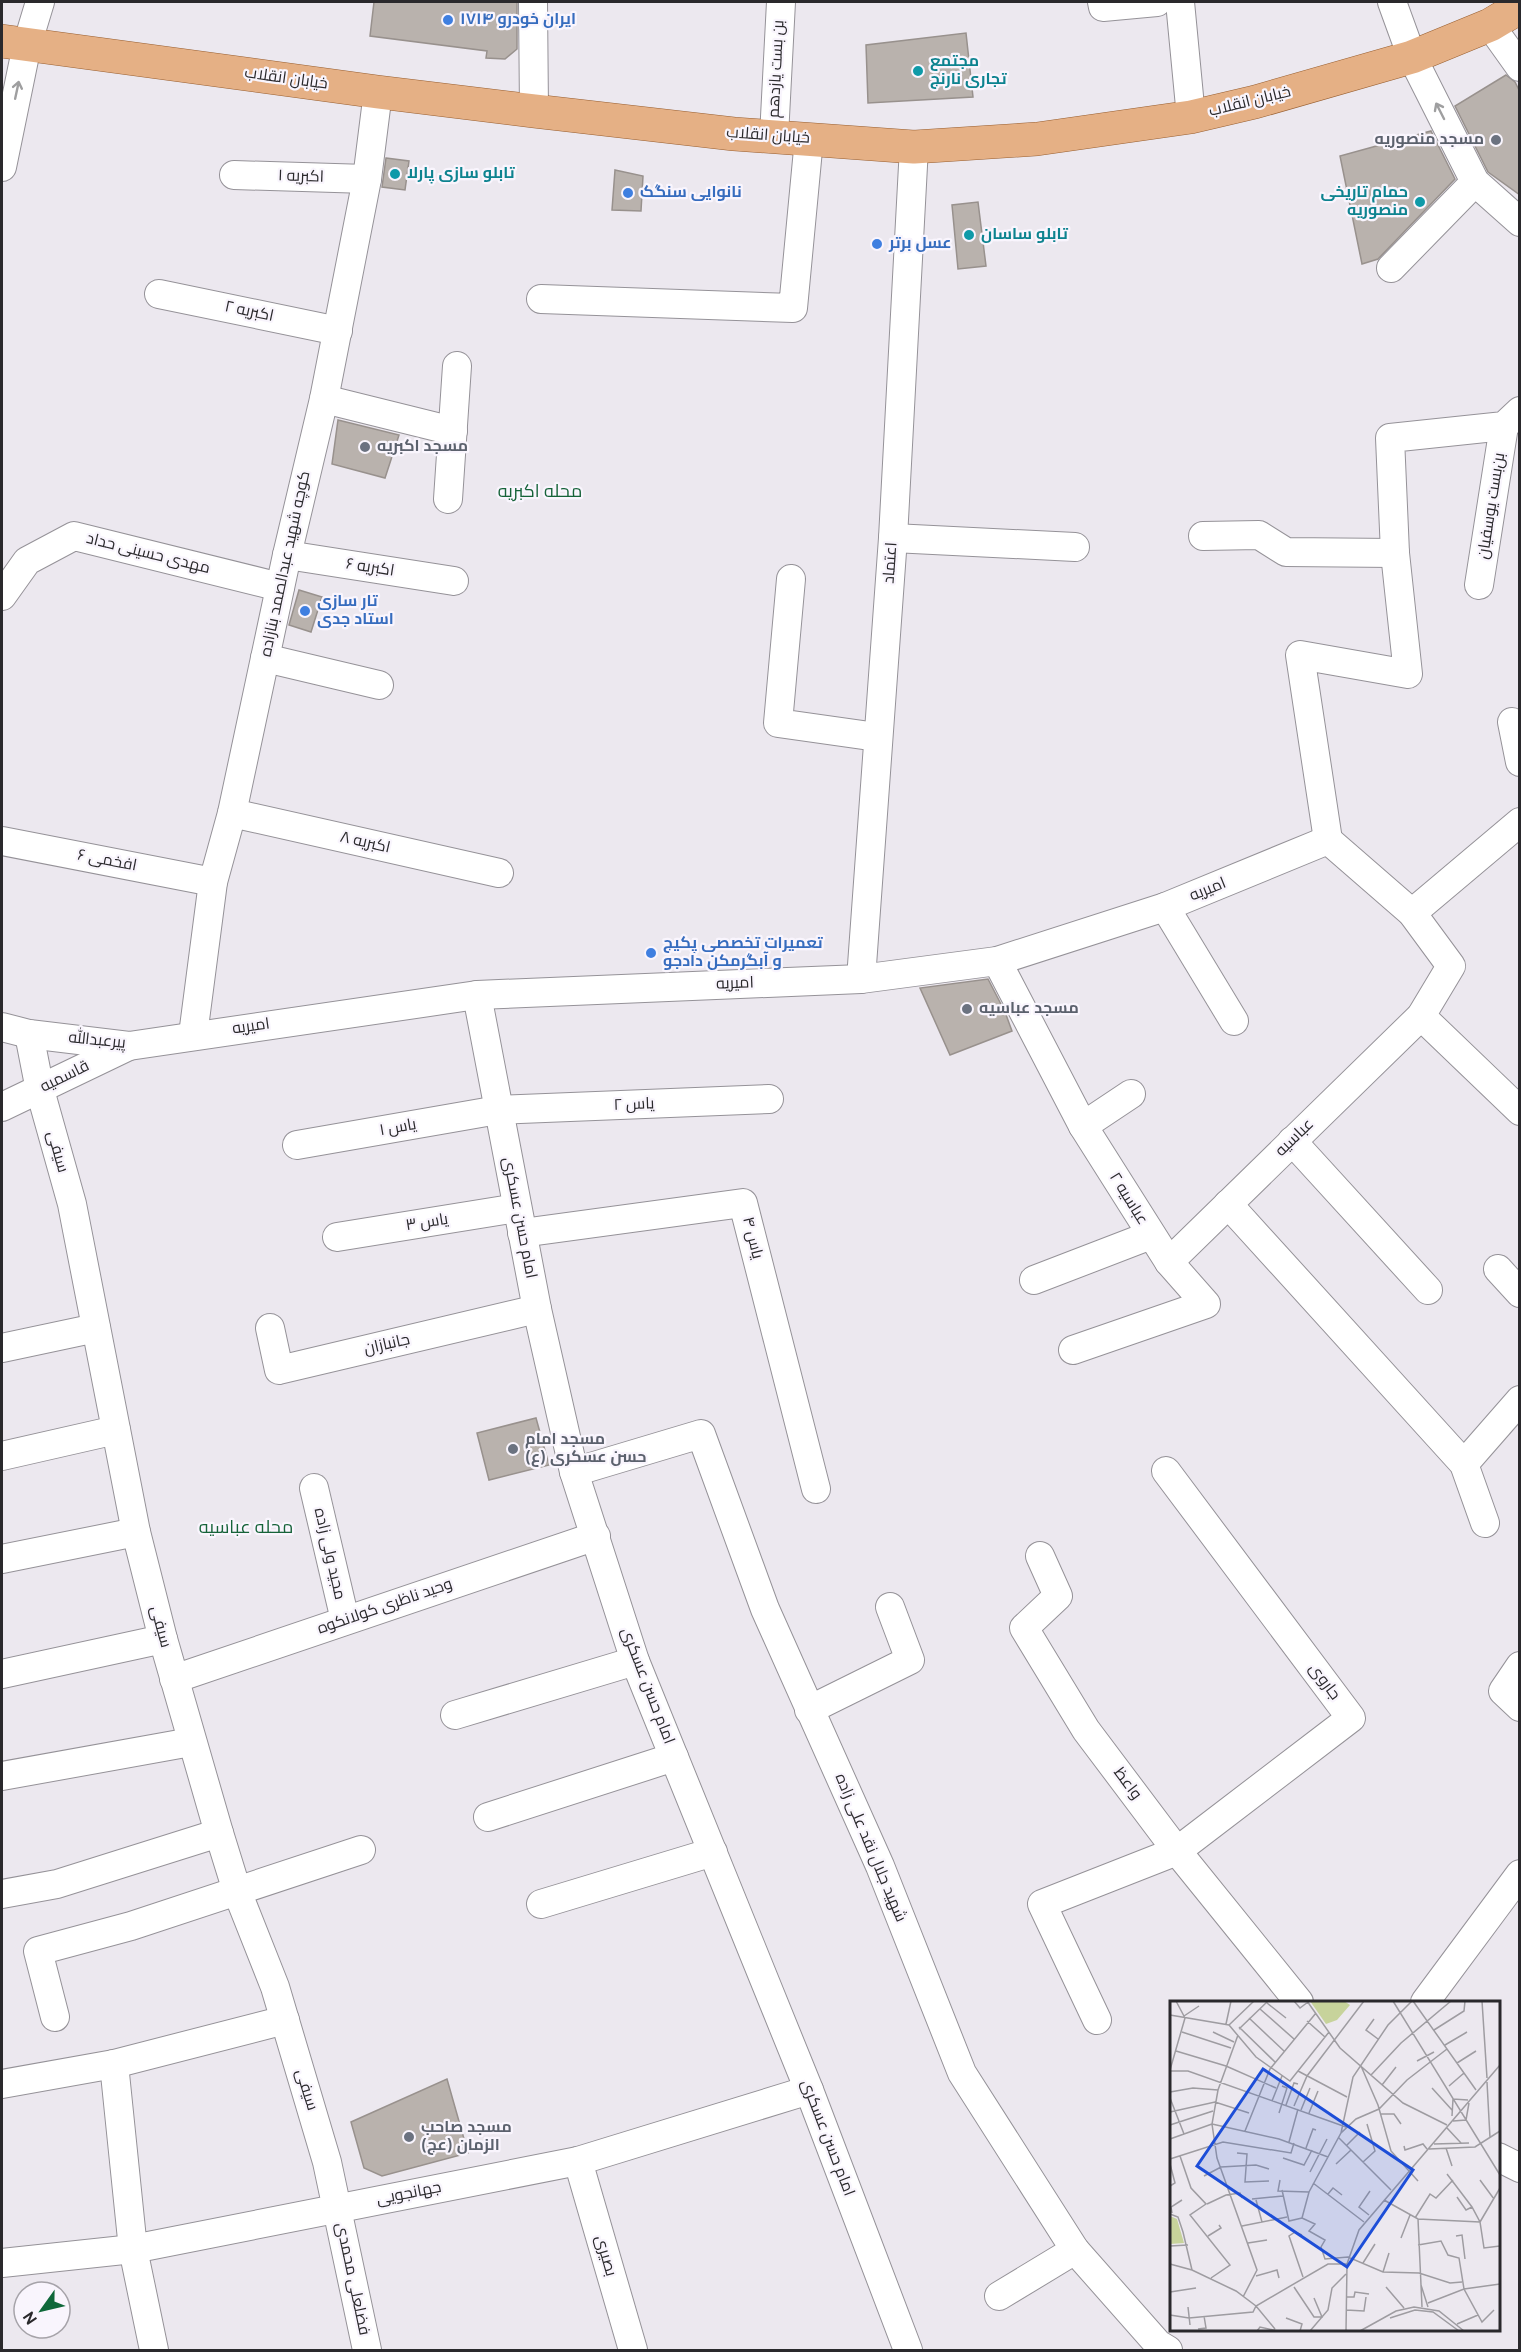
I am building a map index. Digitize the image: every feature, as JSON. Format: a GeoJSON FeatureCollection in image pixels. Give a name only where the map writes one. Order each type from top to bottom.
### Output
{"type":"FeatureCollection","features":[{"type":"Feature","properties":{"kind":"main road","name":"خیابان انقلاب"},"geometry":{"type":"LineString","coordinates":[[14,43],[534,111],[774,136],[914,147],[1036,139],[1191,117],[1255,102],[1412,57],[1490,25],[1520,7]]}},
{"type":"Feature","properties":{"kind":"street"},"geometry":{"type":"LineString","coordinates":[[2,167],[14,43],[40,2]]}},
{"type":"Feature","properties":{"kind":"street"},"geometry":{"type":"LineString","coordinates":[[533,2],[534,111]]}},
{"type":"Feature","properties":{"kind":"street","name":"بن بست یازدهم"},"geometry":{"type":"LineString","coordinates":[[774,136],[781,2]]}},
{"type":"Feature","properties":{"kind":"street"},"geometry":{"type":"LineString","coordinates":[[1102,2],[1103,7],[1157,2]]}},
{"type":"Feature","properties":{"kind":"street"},"geometry":{"type":"LineString","coordinates":[[1180,2],[1191,117]]}},
{"type":"Feature","properties":{"kind":"street"},"geometry":{"type":"LineString","coordinates":[[1392,2],[1412,57],[1475,182],[1520,222]]}},
{"type":"Feature","properties":{"kind":"street"},"geometry":{"type":"LineString","coordinates":[[1490,25],[1520,67]]}},
{"type":"Feature","properties":{"kind":"street","name":"کوچه شهید عبدالصمد بنازاده"},"geometry":{"type":"LineString","coordinates":[[193,1035],[213,882],[231,813],[286,555],[324,399],[368,180],[378,92]]}},
{"type":"Feature","properties":{"kind":"street"},"geometry":{"type":"LineString","coordinates":[[541,299],[793,308],[809,139]]}},
{"type":"Feature","properties":{"kind":"street","name":"اعتماد"},"geometry":{"type":"LineString","coordinates":[[861,979],[893,538],[914,147]]}},
{"type":"Feature","properties":{"kind":"street","name":"اکبریه ۱"},"geometry":{"type":"LineString","coordinates":[[234,175],[368,180]]}},
{"type":"Feature","properties":{"kind":"street"},"geometry":{"type":"LineString","coordinates":[[1391,268],[1475,182]]}},
{"type":"Feature","properties":{"kind":"street","name":"اکبریه ۲"},"geometry":{"type":"LineString","coordinates":[[159,294],[338,331]]}},
{"type":"Feature","properties":{"kind":"street"},"geometry":{"type":"LineString","coordinates":[[448,499],[458,366]]}},
{"type":"Feature","properties":{"kind":"street"},"geometry":{"type":"LineString","coordinates":[[324,399],[453,431]]}},
{"type":"Feature","properties":{"kind":"street"},"geometry":{"type":"LineString","coordinates":[[1328,840],[1300,655],[1408,674],[1395,553],[1390,438],[1512,419]]}},
{"type":"Feature","properties":{"kind":"street","name":"بن‌بست یوسفیان"},"geometry":{"type":"LineString","coordinates":[[1479,585],[1512,419]]}},
{"type":"Feature","properties":{"kind":"street"},"geometry":{"type":"LineString","coordinates":[[1203,536],[1259,535],[1286,552],[1395,553]]}},
{"type":"Feature","properties":{"kind":"street","name":"مهدی حسینی حداد"},"geometry":{"type":"LineString","coordinates":[[2,596],[27,561],[74,536],[280,587]]}},
{"type":"Feature","properties":{"kind":"street"},"geometry":{"type":"LineString","coordinates":[[893,538],[1075,547]]}},
{"type":"Feature","properties":{"kind":"street","name":"اکبریه ۶"},"geometry":{"type":"LineString","coordinates":[[286,555],[454,581]]}},
{"type":"Feature","properties":{"kind":"street"},"geometry":{"type":"LineString","coordinates":[[791,579],[778,723],[877,737]]}},
{"type":"Feature","properties":{"kind":"street"},"geometry":{"type":"LineString","coordinates":[[265,658],[379,685]]}},
{"type":"Feature","properties":{"kind":"street"},"geometry":{"type":"LineString","coordinates":[[1512,722],[1520,762]]}},
{"type":"Feature","properties":{"kind":"street","name":"اکبریه ۸"},"geometry":{"type":"LineString","coordinates":[[231,813],[499,873]]}},
{"type":"Feature","properties":{"kind":"street"},"geometry":{"type":"LineString","coordinates":[[1412,913],[1520,822]]}},
{"type":"Feature","properties":{"kind":"street","name":"امیریه"},"geometry":{"type":"LineString","coordinates":[[193,1035],[477,995],[861,979],[997,962],[1165,907],[1328,840]]}},
{"type":"Feature","properties":{"kind":"street","name":"عباسیه"},"geometry":{"type":"LineString","coordinates":[[1169,1262],[1421,1016],[1451,966],[1412,913],[1328,840]]}},
{"type":"Feature","properties":{"kind":"street","name":"افخمی ۶"},"geometry":{"type":"LineString","coordinates":[[2,841],[213,882]]}},
{"type":"Feature","properties":{"kind":"street"},"geometry":{"type":"LineString","coordinates":[[1165,907],[1234,1021]]}},
{"type":"Feature","properties":{"kind":"street","name":"عباسیه ۲"},"geometry":{"type":"LineString","coordinates":[[997,962],[1083,1126],[1169,1262],[1206,1304],[1073,1350]]}},
{"type":"Feature","properties":{"kind":"street","name":"امام حسن عسکری"},"geometry":{"type":"LineString","coordinates":[[477,995],[537,1309],[574,1472],[635,1661],[809,2090],[908,2350]]}},
{"type":"Feature","properties":{"kind":"street"},"geometry":{"type":"LineString","coordinates":[[1421,1016],[1520,1111]]}},
{"type":"Feature","properties":{"kind":"street","name":"پیرعبدالله"},"geometry":{"type":"LineString","coordinates":[[15,1030],[129,1046],[193,1035]]}},
{"type":"Feature","properties":{"kind":"street","name":"سیفی"},"geometry":{"type":"LineString","coordinates":[[15,1030],[40,1090],[72,1204],[136,1532],[162,1639],[237,1891],[275,1986],[327,2162],[337,2208]]}},
{"type":"Feature","properties":{"kind":"street","name":"قاسمیه"},"geometry":{"type":"LineString","coordinates":[[2,1107],[129,1046]]}},
{"type":"Feature","properties":{"kind":"street"},"geometry":{"type":"LineString","coordinates":[[1083,1126],[1131,1094]]}},
{"type":"Feature","properties":{"kind":"street","name":"یاس ۲"},"geometry":{"type":"LineString","coordinates":[[498,1110],[769,1099]]}},
{"type":"Feature","properties":{"kind":"street","name":"یاس ۱"},"geometry":{"type":"LineString","coordinates":[[297,1145],[498,1110]]}},
{"type":"Feature","properties":{"kind":"street"},"geometry":{"type":"LineString","coordinates":[[1292,1141],[1428,1290]]}},
{"type":"Feature","properties":{"kind":"street","name":"یاس ۴"},"geometry":{"type":"LineString","coordinates":[[520,1221],[742,1203],[816,1489]]}},
{"type":"Feature","properties":{"kind":"street"},"geometry":{"type":"LineString","coordinates":[[1228,1204],[1464,1464],[1485,1523]]}},
{"type":"Feature","properties":{"kind":"street","name":"یاس ۳"},"geometry":{"type":"LineString","coordinates":[[337,1237],[520,1221]]}},
{"type":"Feature","properties":{"kind":"street"},"geometry":{"type":"LineString","coordinates":[[1034,1280],[1151,1235]]}},
{"type":"Feature","properties":{"kind":"street"},"geometry":{"type":"LineString","coordinates":[[1498,1269],[1520,1293]]}},
{"type":"Feature","properties":{"kind":"street","name":"جانبازان"},"geometry":{"type":"LineString","coordinates":[[270,1328],[279,1370],[537,1309]]}},
{"type":"Feature","properties":{"kind":"street"},"geometry":{"type":"LineString","coordinates":[[2,1348],[96,1328]]}},
{"type":"Feature","properties":{"kind":"street"},"geometry":{"type":"LineString","coordinates":[[1464,1464],[1519,1403]]}},
{"type":"Feature","properties":{"kind":"street"},"geometry":{"type":"LineString","coordinates":[[2,1456],[116,1430]]}},
{"type":"Feature","properties":{"kind":"street","name":"شهید جلال نقد علی زاده"},"geometry":{"type":"LineString","coordinates":[[574,1472],[701,1434],[765,1609],[808,1710],[880,1866],[962,2073],[1075,2250],[1162,2343]]}},
{"type":"Feature","properties":{"kind":"street","name":"جاروی"},"geometry":{"type":"LineString","coordinates":[[1166,1471],[1351,1718],[1177,1851]]}},
{"type":"Feature","properties":{"kind":"street","name":"مجید ولی زاده"},"geometry":{"type":"LineString","coordinates":[[314,1488],[345,1620]]}},
{"type":"Feature","properties":{"kind":"street"},"geometry":{"type":"LineString","coordinates":[[2,1559],[136,1532]]}},
{"type":"Feature","properties":{"kind":"street","name":"وحید ناظری کولانکوه"},"geometry":{"type":"LineString","coordinates":[[174,1678],[596,1536]]}},
{"type":"Feature","properties":{"kind":"street","name":"واعظ"},"geometry":{"type":"LineString","coordinates":[[1040,1556],[1058,1596],[1024,1628],[1086,1730],[1177,1851],[1298,2001]]}},
{"type":"Feature","properties":{"kind":"street"},"geometry":{"type":"LineString","coordinates":[[808,1710],[910,1660],[890,1607]]}},
{"type":"Feature","properties":{"kind":"street"},"geometry":{"type":"LineString","coordinates":[[2,1674],[162,1639]]}},
{"type":"Feature","properties":{"kind":"street"},"geometry":{"type":"LineString","coordinates":[[455,1715],[635,1661]]}},
{"type":"Feature","properties":{"kind":"street"},"geometry":{"type":"LineString","coordinates":[[1520,1666],[1503,1691],[1520,1707]]}},
{"type":"Feature","properties":{"kind":"street"},"geometry":{"type":"LineString","coordinates":[[2,1776],[191,1742]]}},
{"type":"Feature","properties":{"kind":"street"},"geometry":{"type":"LineString","coordinates":[[489,1817],[674,1757]]}},
{"type":"Feature","properties":{"kind":"street"},"geometry":{"type":"LineString","coordinates":[[2,1894],[57,1884],[219,1833]]}},
{"type":"Feature","properties":{"kind":"street"},"geometry":{"type":"LineString","coordinates":[[55,2017],[38,1951],[131,1926],[361,1850]]}},
{"type":"Feature","properties":{"kind":"street"},"geometry":{"type":"LineString","coordinates":[[1097,2020],[1042,1904],[1177,1851]]}},
{"type":"Feature","properties":{"kind":"street"},"geometry":{"type":"LineString","coordinates":[[541,1904],[713,1852]]}},
{"type":"Feature","properties":{"kind":"street"},"geometry":{"type":"LineString","coordinates":[[1426,2001],[1520,1874]]}},
{"type":"Feature","properties":{"kind":"street"},"geometry":{"type":"LineString","coordinates":[[2,2084],[114,2064],[285,2020]]}},
{"type":"Feature","properties":{"kind":"street"},"geometry":{"type":"LineString","coordinates":[[114,2064],[133,2249],[154,2350]]}},
{"type":"Feature","properties":{"kind":"street","name":"جهانجویی"},"geometry":{"type":"LineString","coordinates":[[2,2263],[133,2249],[578,2161],[809,2090]]}},
{"type":"Feature","properties":{"kind":"street"},"geometry":{"type":"LineString","coordinates":[[1500,2158],[1520,2168]]}},
{"type":"Feature","properties":{"kind":"street","name":"بصیری"},"geometry":{"type":"LineString","coordinates":[[578,2161],[633,2350]]}},
{"type":"Feature","properties":{"kind":"street","name":"فضلعلی محمدی"},"geometry":{"type":"LineString","coordinates":[[337,2208],[367,2350]]}},
{"type":"Feature","properties":{"kind":"street"},"geometry":{"type":"LineString","coordinates":[[999,2296],[1075,2250]]}},
{"type":"Feature","properties":{"kind":"building","name":"ایران خودرو ۱۷۱۴"},"geometry":{"type":"Polygon","coordinates":[[[374,2],[517,2],[517,49],[505,59],[486,58],[487,51],[370,36],[374,2]]]}},
{"type":"Feature","properties":{"kind":"building","name":"مجتمع تجاری نارنج"},"geometry":{"type":"Polygon","coordinates":[[[966,33],[973,97],[868,103],[866,45],[966,33]]]}},
{"type":"Feature","properties":{"kind":"building","name":"مسجد منصوریه"},"geometry":{"type":"Polygon","coordinates":[[[1506,75],[1515,82],[1520,92],[1520,195],[1488,172],[1455,106],[1506,75]]]}},
{"type":"Feature","properties":{"kind":"building","name":"حمام تاریخی منصوریه"},"geometry":{"type":"Polygon","coordinates":[[[1431,131],[1455,179],[1378,259],[1362,264],[1340,156],[1431,131]]]}},
{"type":"Feature","properties":{"kind":"building","name":"تابلو سازی پارلا"},"geometry":{"type":"Polygon","coordinates":[[[386,158],[409,161],[405,190],[382,187],[386,158]]]}},
{"type":"Feature","properties":{"kind":"building","name":"نانوایی سنگک"},"geometry":{"type":"Polygon","coordinates":[[[615,170],[643,176],[641,211],[612,210],[615,170]]]}},
{"type":"Feature","properties":{"kind":"building","name":"تابلو ساسان"},"geometry":{"type":"Polygon","coordinates":[[[978,202],[986,266],[958,269],[952,205],[978,202]]]}},
{"type":"Feature","properties":{"kind":"building","name":"مسجد اکبریه"},"geometry":{"type":"Polygon","coordinates":[[[338,420],[399,435],[385,478],[332,464],[338,420]]]}},
{"type":"Feature","properties":{"kind":"building","name":"تار سازی استاد جدی"},"geometry":{"type":"Polygon","coordinates":[[[299,590],[322,597],[311,632],[289,625],[299,590]]]}},
{"type":"Feature","properties":{"kind":"building","name":"مسجد عباسیه"},"geometry":{"type":"Polygon","coordinates":[[[988,979],[1012,1031],[950,1055],[920,988],[988,979]]]}},
{"type":"Feature","properties":{"kind":"building","name":"مسجد امام حسن عسکری (ع)"},"geometry":{"type":"Polygon","coordinates":[[[536,1418],[549,1465],[489,1480],[477,1433],[536,1418]]]}},
{"type":"Feature","properties":{"kind":"building","name":"مسجد صاحب الزمان (عج)"},"geometry":{"type":"Polygon","coordinates":[[[447,2079],[468,2153],[382,2176],[364,2168],[351,2122],[447,2079]]]}},
{"type":"Feature","properties":{"kind":"place","name":"ایران خودرو ۱۷۱۴"},"geometry":{"type":"Point","coordinates":[448,20]}},
{"type":"Feature","properties":{"kind":"place","name":"مجتمع تجاری نارنج"},"geometry":{"type":"Point","coordinates":[918,71]}},
{"type":"Feature","properties":{"kind":"place","name":"مسجد منصوریه"},"geometry":{"type":"Point","coordinates":[1496,140]}},
{"type":"Feature","properties":{"kind":"place","name":"تابلو سازی پارلا"},"geometry":{"type":"Point","coordinates":[395,174]}},
{"type":"Feature","properties":{"kind":"place","name":"نانوایی سنگک"},"geometry":{"type":"Point","coordinates":[628,193]}},
{"type":"Feature","properties":{"kind":"place","name":"حمام تاریخی منصوریه"},"geometry":{"type":"Point","coordinates":[1420,202]}},
{"type":"Feature","properties":{"kind":"place","name":"تابلو ساسان"},"geometry":{"type":"Point","coordinates":[969,235]}},
{"type":"Feature","properties":{"kind":"place","name":"عسل برتر"},"geometry":{"type":"Point","coordinates":[877,244]}},
{"type":"Feature","properties":{"kind":"place","name":"مسجد اکبریه"},"geometry":{"type":"Point","coordinates":[365,447]}},
{"type":"Feature","properties":{"kind":"place","name":"تار سازی استاد جدی"},"geometry":{"type":"Point","coordinates":[305,611]}},
{"type":"Feature","properties":{"kind":"place","name":"تعمیرات تخصصی پکیج و آبگرمکن دادجو"},"geometry":{"type":"Point","coordinates":[651,953]}},
{"type":"Feature","properties":{"kind":"place","name":"مسجد عباسیه"},"geometry":{"type":"Point","coordinates":[967,1009]}},
{"type":"Feature","properties":{"kind":"place","name":"مسجد امام حسن عسکری (ع)"},"geometry":{"type":"Point","coordinates":[513,1449]}},
{"type":"Feature","properties":{"kind":"place","name":"مسجد صاحب الزمان (عج)"},"geometry":{"type":"Point","coordinates":[409,2137]}},
{"type":"Feature","properties":{"kind":"district","name":"محله اکبریه"},"geometry":{"type":"Point","coordinates":[540,492]}},
{"type":"Feature","properties":{"kind":"district","name":"محله عباسیه"},"geometry":{"type":"Point","coordinates":[246,1528]}}]}
